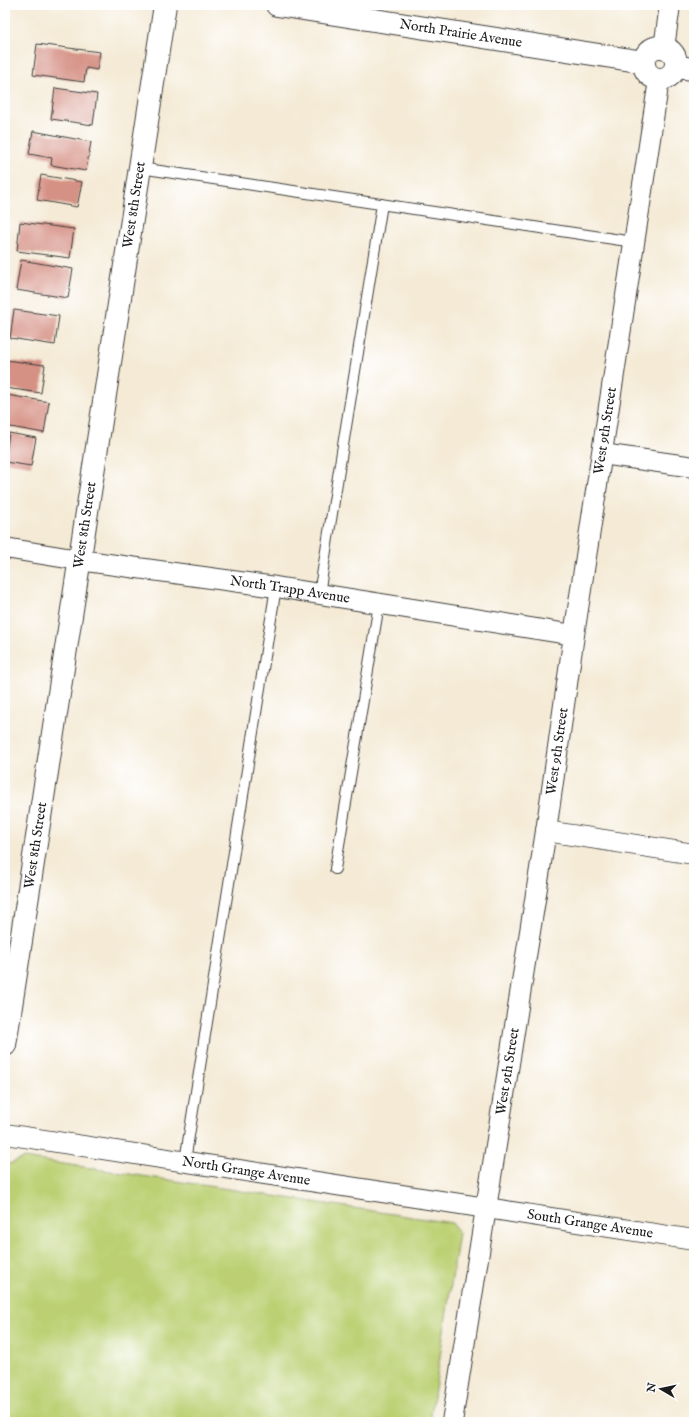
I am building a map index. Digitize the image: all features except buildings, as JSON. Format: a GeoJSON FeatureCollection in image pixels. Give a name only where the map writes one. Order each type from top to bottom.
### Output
{"type":"FeatureCollection","features":[{"type":"Feature","properties":{"kind":"street","name":"West 8th Street"},"geometry":{"type":"LineString","coordinates":[[5,1045],[165,5]]}},
{"type":"Feature","properties":{"kind":"street","name":"North Prairie Avenue"},"geometry":{"type":"LineString","coordinates":[[277,5],[644,62]]}},
{"type":"Feature","properties":{"kind":"street"},"geometry":{"type":"LineString","coordinates":[[664,48],[670,5]]}},
{"type":"Feature","properties":{"kind":"street"},"geometry":{"type":"LineString","coordinates":[[658,47],[664,48],[672,53],[676,62],[685,68],[674,71],[668,78],[659,80],[650,76],[646,72],[644,62],[646,56],[653,49],[658,47]]}},
{"type":"Feature","properties":{"kind":"street","name":"West 9th Street"},"geometry":{"type":"LineString","coordinates":[[452,1422],[546,831],[574,635],[659,80]]}},
{"type":"Feature","properties":{"kind":"street"},"geometry":{"type":"LineString","coordinates":[[602,454],[694,467]]}},
{"type":"Feature","properties":{"kind":"street","name":"North Trapp Avenue"},"geometry":{"type":"LineString","coordinates":[[5,548],[319,594],[574,635]]}},
{"type":"Feature","properties":{"kind":"street"},"geometry":{"type":"LineString","coordinates":[[546,831],[694,854]]}},
{"type":"Feature","properties":{"kind":"street","name":"North Grange Avenue"},"geometry":{"type":"LineString","coordinates":[[5,1134],[487,1207]]}},
{"type":"Feature","properties":{"kind":"street","name":"South Grange Avenue"},"geometry":{"type":"LineString","coordinates":[[487,1207],[694,1240]]}},
{"type":"Feature","properties":{"kind":"lane"},"geometry":{"type":"LineString","coordinates":[[140,168],[634,242]]}},
{"type":"Feature","properties":{"kind":"lane"},"geometry":{"type":"LineString","coordinates":[[319,594],[382,204]]}},
{"type":"Feature","properties":{"kind":"lane"},"geometry":{"type":"LineString","coordinates":[[185,1162],[276,588]]}},
{"type":"Feature","properties":{"kind":"lane"},"geometry":{"type":"LineString","coordinates":[[335,869],[379,604]]}},
{"type":"Feature","properties":{"kind":"green space"},"geometry":{"type":"Polygon","coordinates":[[[24,1158],[452,1223],[459,1233],[430,1422],[5,1422],[5,1168],[9,1164],[24,1158]]]}}]}
